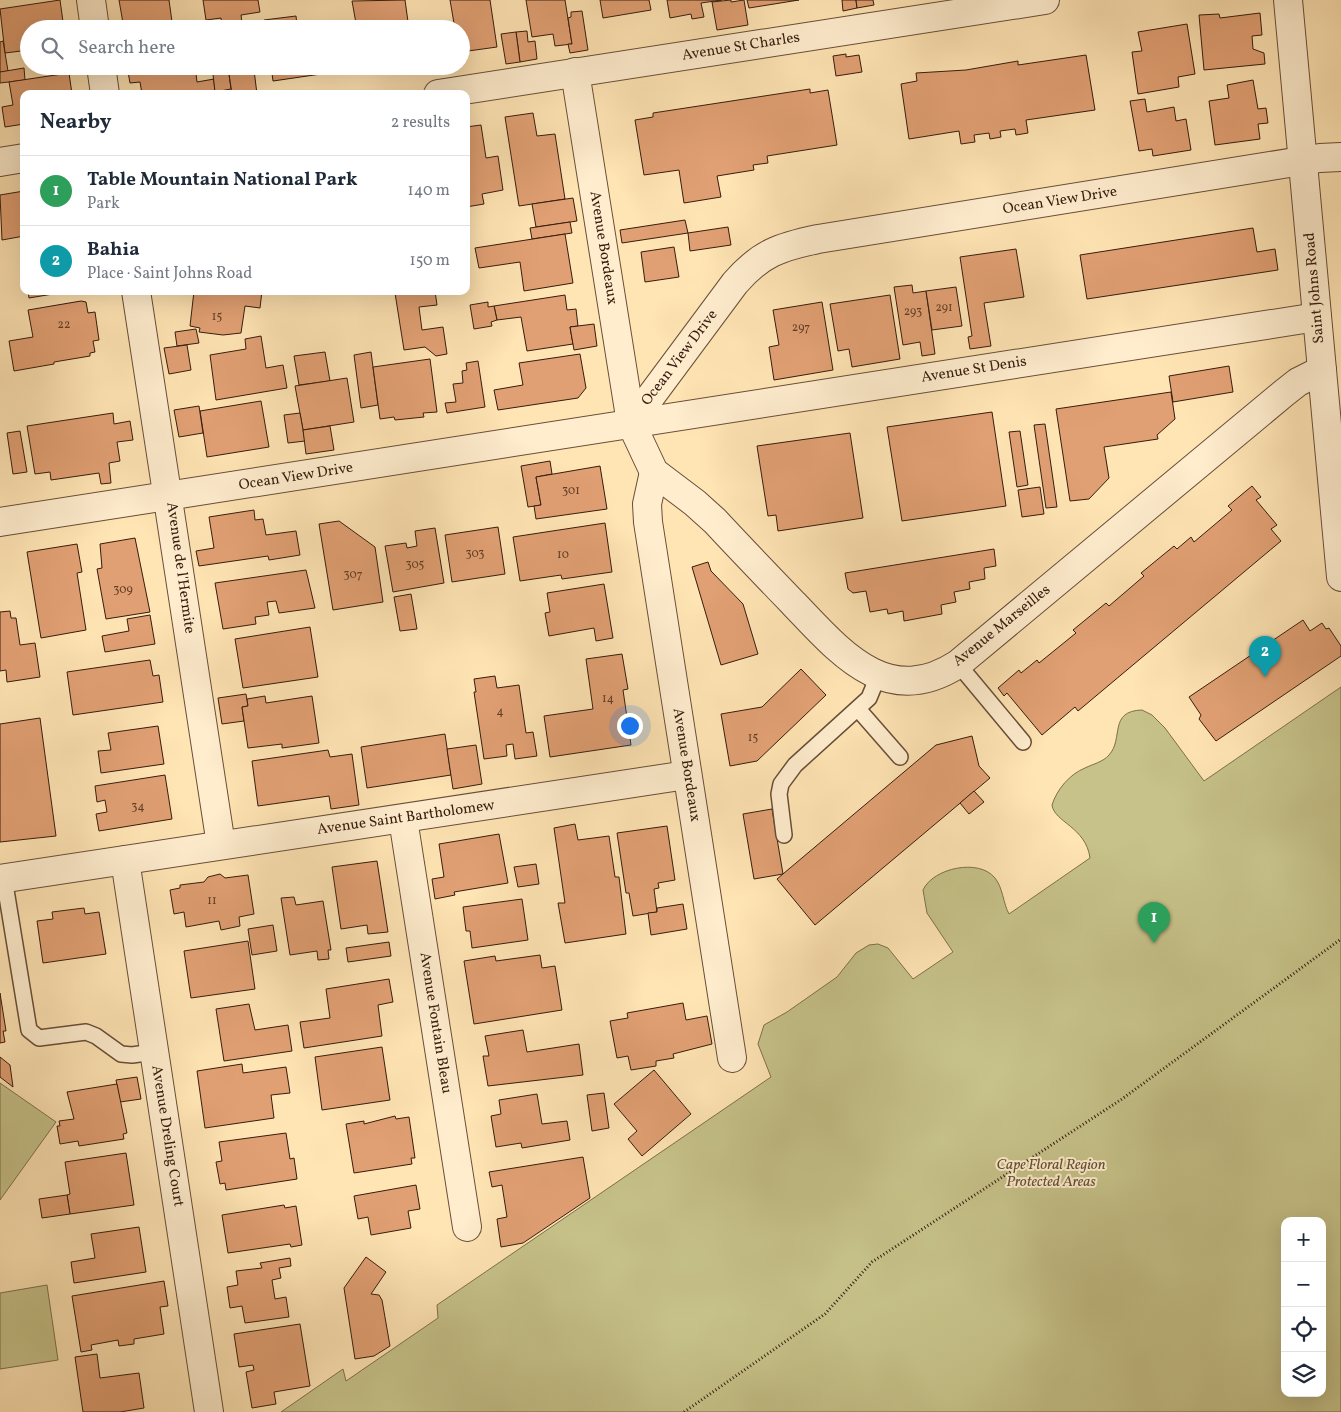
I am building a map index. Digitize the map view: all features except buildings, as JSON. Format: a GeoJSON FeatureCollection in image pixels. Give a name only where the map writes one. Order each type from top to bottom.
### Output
{"type":"FeatureCollection","features":[{"type":"Feature","properties":{"kind":"street"},"geometry":{"type":"LineString","coordinates":[[91,0],[94,20]]}},
{"type":"Feature","properties":{"kind":"street","name":"Avenue St Charles"},"geometry":{"type":"LineString","coordinates":[[463,90],[1045,0]]}},
{"type":"Feature","properties":{"kind":"street","name":"Saint Johns Road"},"geometry":{"type":"LineString","coordinates":[[1288,0],[1322,370],[1333,409],[1341,576]]}},
{"type":"Feature","properties":{"kind":"street","name":"Avenue Bordeaux"},"geometry":{"type":"LineString","coordinates":[[575,72],[631,423]]}},
{"type":"Feature","properties":{"kind":"street"},"geometry":{"type":"LineString","coordinates":[[102,75],[104,90]]}},
{"type":"Feature","properties":{"kind":"street","name":"Ocean View Drive"},"geometry":{"type":"LineString","coordinates":[[0,522],[631,423],[735,283],[754,263],[777,248],[818,239],[1304,163],[1320,158],[1341,157]]}},
{"type":"Feature","properties":{"kind":"street"},"geometry":{"type":"LineString","coordinates":[[0,162],[20,159]]}},
{"type":"Feature","properties":{"kind":"street","name":"Avenue de l'Hermite"},"geometry":{"type":"LineString","coordinates":[[137,295],[221,845]]}},
{"type":"Feature","properties":{"kind":"street","name":"Avenue St Denis"},"geometry":{"type":"LineString","coordinates":[[631,423],[1317,317]]}},
{"type":"Feature","properties":{"kind":"street","name":"Avenue Marseilles"},"geometry":{"type":"LineString","coordinates":[[631,423],[654,472],[695,503],[714,521],[836,647],[864,670],[878,676],[901,680],[923,679],[936,676],[958,664],[1284,393],[1298,382],[1322,370]]}},
{"type":"Feature","properties":{"kind":"street","name":"Avenue Bordeaux"},"geometry":{"type":"LineString","coordinates":[[654,472],[647,504],[648,522],[732,1058]]}},
{"type":"Feature","properties":{"kind":"street","name":"Avenue Saint Bartholomew"},"geometry":{"type":"LineString","coordinates":[[2,878],[687,775]]}},
{"type":"Feature","properties":{"kind":"street","name":"Avenue Fontain Bleau"},"geometry":{"type":"LineString","coordinates":[[403,819],[467,1227]]}},
{"type":"Feature","properties":{"kind":"street","name":"Avenue Dreling Court"},"geometry":{"type":"LineString","coordinates":[[125,860],[209,1412]]}},
{"type":"Feature","properties":{"kind":"lane"},"geometry":{"type":"LineString","coordinates":[[958,664],[1022,742]]}},
{"type":"Feature","properties":{"kind":"lane"},"geometry":{"type":"LineString","coordinates":[[784,835],[779,794],[785,777],[869,698],[878,676]]}},
{"type":"Feature","properties":{"kind":"lane"},"geometry":{"type":"LineString","coordinates":[[858,709],[900,757]]}},
{"type":"Feature","properties":{"kind":"lane"},"geometry":{"type":"LineString","coordinates":[[2,878],[29,1030],[39,1038],[81,1033],[91,1034],[116,1051],[126,1055],[154,1052]]}},
{"type":"Feature","properties":{"kind":"path"},"geometry":{"type":"LineString","coordinates":[[684,1412],[824,1314],[872,1262],[1122,1099],[1341,939]]}},
{"type":"Feature","properties":{"kind":"green space","name":"Cape Floral Region Protected Areas"},"geometry":{"type":"Polygon","coordinates":[[[1341,687],[1341,1412],[281,1412],[343,1369],[346,1381],[438,1318],[437,1305],[771,1077],[758,1044],[764,1025],[787,1012],[837,977],[856,953],[869,945],[878,944],[888,948],[913,979],[953,952],[927,913],[923,890],[928,882],[936,876],[946,871],[968,867],[988,872],[998,882],[1009,914],[1090,858],[1083,839],[1054,811],[1052,805],[1057,793],[1069,778],[1109,755],[1116,741],[1118,727],[1125,715],[1142,710],[1152,715],[1165,728],[1204,781],[1341,687]]]}},
{"type":"Feature","properties":{"kind":"green space"},"geometry":{"type":"Polygon","coordinates":[[[0,1083],[56,1122],[0,1200],[0,1083]]]}},
{"type":"Feature","properties":{"kind":"green space"},"geometry":{"type":"Polygon","coordinates":[[[47,1285],[58,1360],[0,1369],[0,1293],[47,1285]]]}},
{"type":"Feature","properties":{"kind":"place","name":"Bahia"},"geometry":{"type":"Point","coordinates":[1265,677]}},
{"type":"Feature","properties":{"kind":"place","name":"Table Mountain National Park"},"geometry":{"type":"Point","coordinates":[1154,943]}}]}
